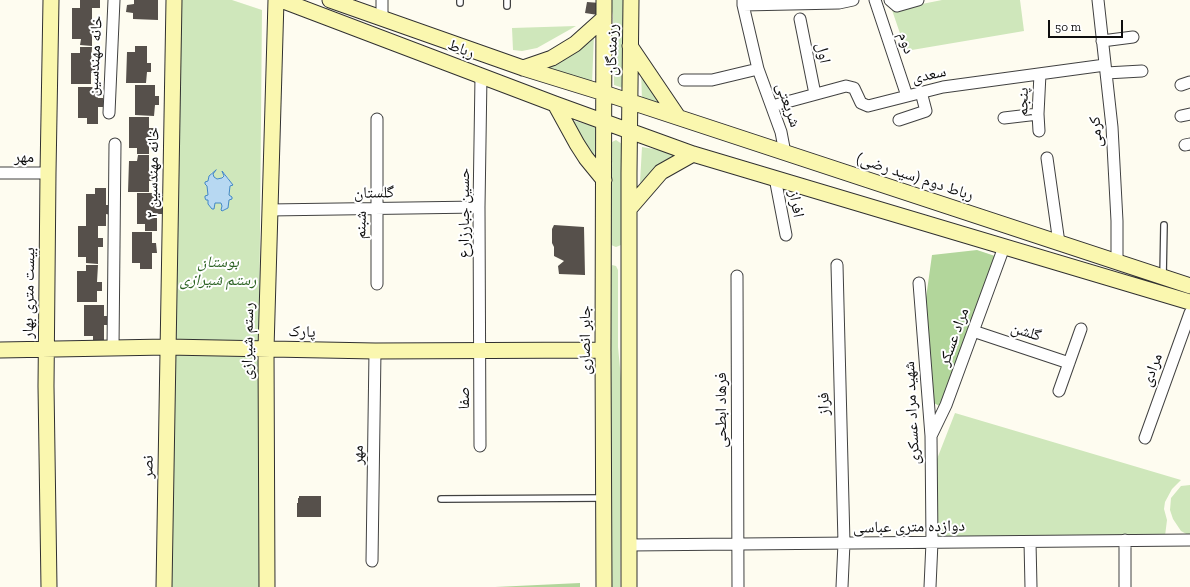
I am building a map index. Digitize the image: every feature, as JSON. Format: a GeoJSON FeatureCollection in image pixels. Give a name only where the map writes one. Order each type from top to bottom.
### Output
{"type":"FeatureCollection","features":[{"type":"Feature","properties":{"kind":"main road","name":"بیست متری بهار"},"geometry":{"type":"LineString","coordinates":[[49,587],[46,350],[51,0]]}},
{"type":"Feature","properties":{"kind":"main road","name":"خانه مهندسین ۲"},"geometry":{"type":"LineString","coordinates":[[168,347],[174,0]]}},
{"type":"Feature","properties":{"kind":"main road","name":"رستم شیرازی"},"geometry":{"type":"LineString","coordinates":[[267,587],[266,349],[276,0]]}},
{"type":"Feature","properties":{"kind":"main road","name":"رباط"},"geometry":{"type":"LineString","coordinates":[[281,0],[629,131]]}},
{"type":"Feature","properties":{"kind":"main road","name":"رباط"},"geometry":{"type":"LineString","coordinates":[[330,0],[523,68],[630,101]]}},
{"type":"Feature","properties":{"kind":"main road","name":"رزمندگان"},"geometry":{"type":"LineString","coordinates":[[604,0],[604,93]]}},
{"type":"Feature","properties":{"kind":"main road","name":"رزمندگان"},"geometry":{"type":"LineString","coordinates":[[630,101],[631,0]]}},
{"type":"Feature","properties":{"kind":"main road"},"geometry":{"type":"LineString","coordinates":[[523,68],[552,58],[575,44],[604,18]]}},
{"type":"Feature","properties":{"kind":"main road"},"geometry":{"type":"LineString","coordinates":[[630,46],[678,117]]}},
{"type":"Feature","properties":{"kind":"main road","name":"جابر انصاری"},"geometry":{"type":"LineString","coordinates":[[604,93],[604,587]]}},
{"type":"Feature","properties":{"kind":"main road"},"geometry":{"type":"LineString","coordinates":[[629,587],[630,101]]}},
{"type":"Feature","properties":{"kind":"main road","name":"رباط دوم (سید رضی)"},"geometry":{"type":"LineString","coordinates":[[630,101],[1190,286]]}},
{"type":"Feature","properties":{"kind":"main road"},"geometry":{"type":"LineString","coordinates":[[555,104],[586,158],[604,180]]}},
{"type":"Feature","properties":{"kind":"main road"},"geometry":{"type":"LineString","coordinates":[[629,131],[693,154],[1190,302]]}},
{"type":"Feature","properties":{"kind":"main road"},"geometry":{"type":"LineString","coordinates":[[629,209],[661,172],[693,154]]}},
{"type":"Feature","properties":{"kind":"main road"},"geometry":{"type":"LineString","coordinates":[[871,207],[878,183]]}},
{"type":"Feature","properties":{"kind":"main road"},"geometry":{"type":"LineString","coordinates":[[604,259],[609,255],[615,254],[623,255],[629,258]]}},
{"type":"Feature","properties":{"kind":"main road","name":"پارک"},"geometry":{"type":"LineString","coordinates":[[0,350],[168,347],[375,350],[603,350]]}},
{"type":"Feature","properties":{"kind":"main road","name":"نصر"},"geometry":{"type":"LineString","coordinates":[[164,587],[168,347]]}},
{"type":"Feature","properties":{"kind":"street","name":"خانه مهندسین"},"geometry":{"type":"LineString","coordinates":[[109,113],[114,0]]}},
{"type":"Feature","properties":{"kind":"street"},"geometry":{"type":"LineString","coordinates":[[382,0],[382,19]]}},
{"type":"Feature","properties":{"kind":"street"},"geometry":{"type":"LineString","coordinates":[[743,2],[839,3],[853,0]]}},
{"type":"Feature","properties":{"kind":"street","name":"دوم"},"geometry":{"type":"LineString","coordinates":[[876,0],[907,96]]}},
{"type":"Feature","properties":{"kind":"street"},"geometry":{"type":"LineString","coordinates":[[890,0],[897,6],[918,0]]}},
{"type":"Feature","properties":{"kind":"street","name":"کرمی"},"geometry":{"type":"LineString","coordinates":[[1098,0],[1112,127],[1117,221],[1117,262]]}},
{"type":"Feature","properties":{"kind":"street","name":"شریعتی"},"geometry":{"type":"LineString","coordinates":[[743,2],[758,69],[781,132],[785,152]]}},
{"type":"Feature","properties":{"kind":"street","name":"اول"},"geometry":{"type":"LineString","coordinates":[[800,19],[815,94]]}},
{"type":"Feature","properties":{"kind":"street"},"geometry":{"type":"LineString","coordinates":[[1102,41],[1133,37]]}},
{"type":"Feature","properties":{"kind":"street","name":"شریعتی"},"geometry":{"type":"LineString","coordinates":[[684,80],[712,80],[758,69]]}},
{"type":"Feature","properties":{"kind":"street"},"geometry":{"type":"LineString","coordinates":[[1106,69],[1142,71]]}},
{"type":"Feature","properties":{"kind":"street","name":"سعدی"},"geometry":{"type":"LineString","coordinates":[[772,106],[846,86],[854,88],[861,103],[868,106],[942,87],[1040,74],[1106,69]]}},
{"type":"Feature","properties":{"kind":"street","name":"پنجم"},"geometry":{"type":"LineString","coordinates":[[1039,131],[1038,114],[1040,74]]}},
{"type":"Feature","properties":{"kind":"street","name":"حسین جبارزارع"},"geometry":{"type":"LineString","coordinates":[[480,350],[479,207],[481,76]]}},
{"type":"Feature","properties":{"kind":"street"},"geometry":{"type":"LineString","coordinates":[[899,120],[926,111],[921,92]]}},
{"type":"Feature","properties":{"kind":"street"},"geometry":{"type":"LineString","coordinates":[[1004,118],[1038,114]]}},
{"type":"Feature","properties":{"kind":"street","name":"شبنم"},"geometry":{"type":"LineString","coordinates":[[377,119],[377,284]]}},
{"type":"Feature","properties":{"kind":"street"},"geometry":{"type":"LineString","coordinates":[[114,348],[115,144]]}},
{"type":"Feature","properties":{"kind":"street"},"geometry":{"type":"LineString","coordinates":[[1047,158],[1058,243]]}},
{"type":"Feature","properties":{"kind":"street","name":"مهر"},"geometry":{"type":"LineString","coordinates":[[0,173],[48,173]]}},
{"type":"Feature","properties":{"kind":"street","name":"افراز"},"geometry":{"type":"LineString","coordinates":[[774,178],[786,235]]}},
{"type":"Feature","properties":{"kind":"street","name":"گلستان"},"geometry":{"type":"LineString","coordinates":[[269,210],[479,207]]}},
{"type":"Feature","properties":{"kind":"street","name":"مراد عسکر"},"geometry":{"type":"LineString","coordinates":[[931,436],[946,405],[1004,246]]}},
{"type":"Feature","properties":{"kind":"street","name":"فراز"},"geometry":{"type":"LineString","coordinates":[[837,265],[844,543],[842,587]]}},
{"type":"Feature","properties":{"kind":"street","name":"فرهاد ابطحی"},"geometry":{"type":"LineString","coordinates":[[737,276],[738,587]]}},
{"type":"Feature","properties":{"kind":"street","name":"شهید مراد عسکری"},"geometry":{"type":"LineString","coordinates":[[919,282],[931,436],[932,542],[930,587]]}},
{"type":"Feature","properties":{"kind":"street","name":"مرادی"},"geometry":{"type":"LineString","coordinates":[[1145,438],[1190,313]]}},
{"type":"Feature","properties":{"kind":"street"},"geometry":{"type":"LineString","coordinates":[[1059,391],[1081,329]]}},
{"type":"Feature","properties":{"kind":"street","name":"گلشن"},"geometry":{"type":"LineString","coordinates":[[973,331],[1069,363]]}},
{"type":"Feature","properties":{"kind":"street","name":"مهر"},"geometry":{"type":"LineString","coordinates":[[372,561],[375,350]]}},
{"type":"Feature","properties":{"kind":"street","name":"صفا"},"geometry":{"type":"LineString","coordinates":[[480,350],[480,446]]}},
{"type":"Feature","properties":{"kind":"street"},"geometry":{"type":"LineString","coordinates":[[1125,540],[1125,587]]}},
{"type":"Feature","properties":{"kind":"street","name":"دوازده متری عباسی"},"geometry":{"type":"LineString","coordinates":[[629,545],[1190,540]]}},
{"type":"Feature","properties":{"kind":"street"},"geometry":{"type":"LineString","coordinates":[[1030,542],[1031,587]]}},
{"type":"Feature","properties":{"kind":"lane"},"geometry":{"type":"LineString","coordinates":[[1163,277],[1164,225]]}},
{"type":"Feature","properties":{"kind":"lane"},"geometry":{"type":"LineString","coordinates":[[441,499],[604,498]]}},
{"type":"Feature","properties":{"kind":"green space","name":"بوستان رستم شیرازی"},"geometry":{"type":"Polygon","coordinates":[[[181,0],[232,0],[262,10],[259,342],[176,340],[181,0]],[[212,172],[208,179],[208,199],[214,206],[215,203],[221,203],[222,211],[228,208],[229,179],[224,173],[222,178],[217,179],[214,177],[212,172]]]}},
{"type":"Feature","properties":{"kind":"green space"},"geometry":{"type":"Polygon","coordinates":[[[609,0],[626,0],[626,89],[614,85],[613,15],[609,0]]]}},
{"type":"Feature","properties":{"kind":"green space"},"geometry":{"type":"Polygon","coordinates":[[[942,0],[1020,0],[1024,31],[906,51],[892,10],[942,0]]]}},
{"type":"Feature","properties":{"kind":"green space"},"geometry":{"type":"Polygon","coordinates":[[[576,26],[537,48],[522,51],[513,50],[512,28],[576,26]]]}},
{"type":"Feature","properties":{"kind":"green space"},"geometry":{"type":"Polygon","coordinates":[[[594,34],[592,84],[541,68],[594,34]]]}},
{"type":"Feature","properties":{"kind":"green space"},"geometry":{"type":"Polygon","coordinates":[[[641,69],[668,109],[642,101],[641,69]]]}},
{"type":"Feature","properties":{"kind":"green space"},"geometry":{"type":"Polygon","coordinates":[[[567,119],[597,127],[594,161],[567,119]]]}},
{"type":"Feature","properties":{"kind":"green space"},"geometry":{"type":"Polygon","coordinates":[[[616,140],[622,144],[622,239],[621,245],[616,247],[611,245],[610,240],[610,143],[616,140]]]}},
{"type":"Feature","properties":{"kind":"green space"},"geometry":{"type":"Polygon","coordinates":[[[642,147],[683,154],[658,169],[640,183],[642,147]]]}},
{"type":"Feature","properties":{"kind":"green space"},"geometry":{"type":"Polygon","coordinates":[[[977,250],[995,256],[941,407],[934,403],[927,346],[926,298],[932,255],[977,250]]]}},
{"type":"Feature","properties":{"kind":"green space"},"geometry":{"type":"Polygon","coordinates":[[[612,265],[616,266],[618,270],[618,347],[622,389],[620,587],[609,587],[610,269],[612,265]]]}},
{"type":"Feature","properties":{"kind":"green space"},"geometry":{"type":"Polygon","coordinates":[[[167,347],[266,349],[267,587],[165,587],[167,347]]]}},
{"type":"Feature","properties":{"kind":"green space"},"geometry":{"type":"Polygon","coordinates":[[[955,413],[1181,480],[1172,489],[1165,502],[1164,509],[1167,520],[1165,536],[938,537],[937,459],[955,413]]]}},
{"type":"Feature","properties":{"kind":"green space"},"geometry":{"type":"Polygon","coordinates":[[[1190,485],[1190,536],[1181,531],[1173,519],[1170,510],[1171,498],[1181,486],[1190,485]]]}},
{"type":"Feature","properties":{"kind":"green space"},"geometry":{"type":"Polygon","coordinates":[[[580,583],[580,587],[495,587],[580,583]]]}},
{"type":"Feature","properties":{"kind":"water"},"geometry":{"type":"Polygon","coordinates":[[[216,170],[213,174],[214,177],[217,179],[222,178],[224,176],[222,171],[233,185],[230,186],[229,195],[232,199],[229,200],[228,208],[222,211],[221,203],[215,203],[214,209],[212,209],[208,204],[208,200],[205,198],[205,196],[208,195],[205,182],[208,181],[209,176],[216,170]]]}},
{"type":"Feature","properties":{"kind":"building"},"geometry":{"type":"Polygon","coordinates":[[[80,0],[100,0],[100,8],[80,8],[80,0]]]}},
{"type":"Feature","properties":{"kind":"building"},"geometry":{"type":"Polygon","coordinates":[[[134,0],[158,0],[158,20],[133,19],[133,13],[126,12],[127,5],[134,4],[134,0]]]}},
{"type":"Feature","properties":{"kind":"building"},"geometry":{"type":"Polygon","coordinates":[[[587,2],[600,3],[598,15],[585,13],[587,2]]]}},
{"type":"Feature","properties":{"kind":"building"},"geometry":{"type":"Polygon","coordinates":[[[72,8],[92,8],[92,19],[97,20],[97,29],[92,29],[92,46],[80,45],[81,39],[72,39],[72,8]]]}},
{"type":"Feature","properties":{"kind":"building"},"geometry":{"type":"Polygon","coordinates":[[[135,46],[147,46],[147,63],[151,63],[151,72],[147,72],[146,83],[126,83],[127,52],[135,52],[135,46]]]}},
{"type":"Feature","properties":{"kind":"building"},"geometry":{"type":"Polygon","coordinates":[[[80,47],[92,47],[91,64],[96,64],[96,73],[91,73],[91,84],[71,84],[71,53],[80,53],[80,47]]]}},
{"type":"Feature","properties":{"kind":"building"},"geometry":{"type":"Polygon","coordinates":[[[135,85],[155,85],[155,96],[159,96],[159,105],[155,105],[154,116],[135,115],[135,85]]]}},
{"type":"Feature","properties":{"kind":"building"},"geometry":{"type":"Polygon","coordinates":[[[78,87],[98,87],[98,98],[103,98],[103,107],[98,107],[98,124],[87,124],[87,118],[78,118],[78,87]]]}},
{"type":"Feature","properties":{"kind":"building"},"geometry":{"type":"Polygon","coordinates":[[[129,117],[149,117],[149,128],[154,128],[154,137],[149,137],[149,154],[137,154],[137,148],[129,148],[129,117]]]}},
{"type":"Feature","properties":{"kind":"building"},"geometry":{"type":"Polygon","coordinates":[[[138,155],[149,155],[149,172],[153,172],[153,181],[149,181],[149,192],[128,192],[129,161],[137,161],[138,155]]]}},
{"type":"Feature","properties":{"kind":"building"},"geometry":{"type":"Polygon","coordinates":[[[95,188],[106,188],[106,205],[111,205],[111,215],[106,214],[106,226],[98,226],[98,238],[103,238],[103,247],[98,247],[98,264],[86,263],[86,257],[78,257],[78,226],[86,226],[86,194],[95,194],[95,188]]]}},
{"type":"Feature","properties":{"kind":"building"},"geometry":{"type":"Polygon","coordinates":[[[137,193],[157,193],[157,205],[162,205],[162,214],[157,214],[157,231],[145,231],[145,224],[137,224],[137,193]]]}},
{"type":"Feature","properties":{"kind":"building"},"geometry":{"type":"Polygon","coordinates":[[[554,225],[584,227],[585,275],[559,274],[558,266],[564,261],[554,256],[552,229],[554,225]]]}},
{"type":"Feature","properties":{"kind":"building"},"geometry":{"type":"Polygon","coordinates":[[[132,232],[152,232],[152,243],[156,243],[157,253],[152,253],[152,269],[140,269],[140,263],[132,263],[132,232]]]}},
{"type":"Feature","properties":{"kind":"building"},"geometry":{"type":"Polygon","coordinates":[[[86,265],[98,265],[97,282],[102,282],[102,291],[97,291],[97,302],[77,302],[77,271],[86,271],[86,265]]]}},
{"type":"Feature","properties":{"kind":"building"},"geometry":{"type":"Polygon","coordinates":[[[84,305],[104,305],[104,316],[109,316],[109,325],[104,325],[104,342],[93,342],[93,336],[84,336],[84,305]]]}},
{"type":"Feature","properties":{"kind":"building"},"geometry":{"type":"Polygon","coordinates":[[[299,496],[321,496],[321,517],[297,517],[297,503],[299,496]]]}}]}
